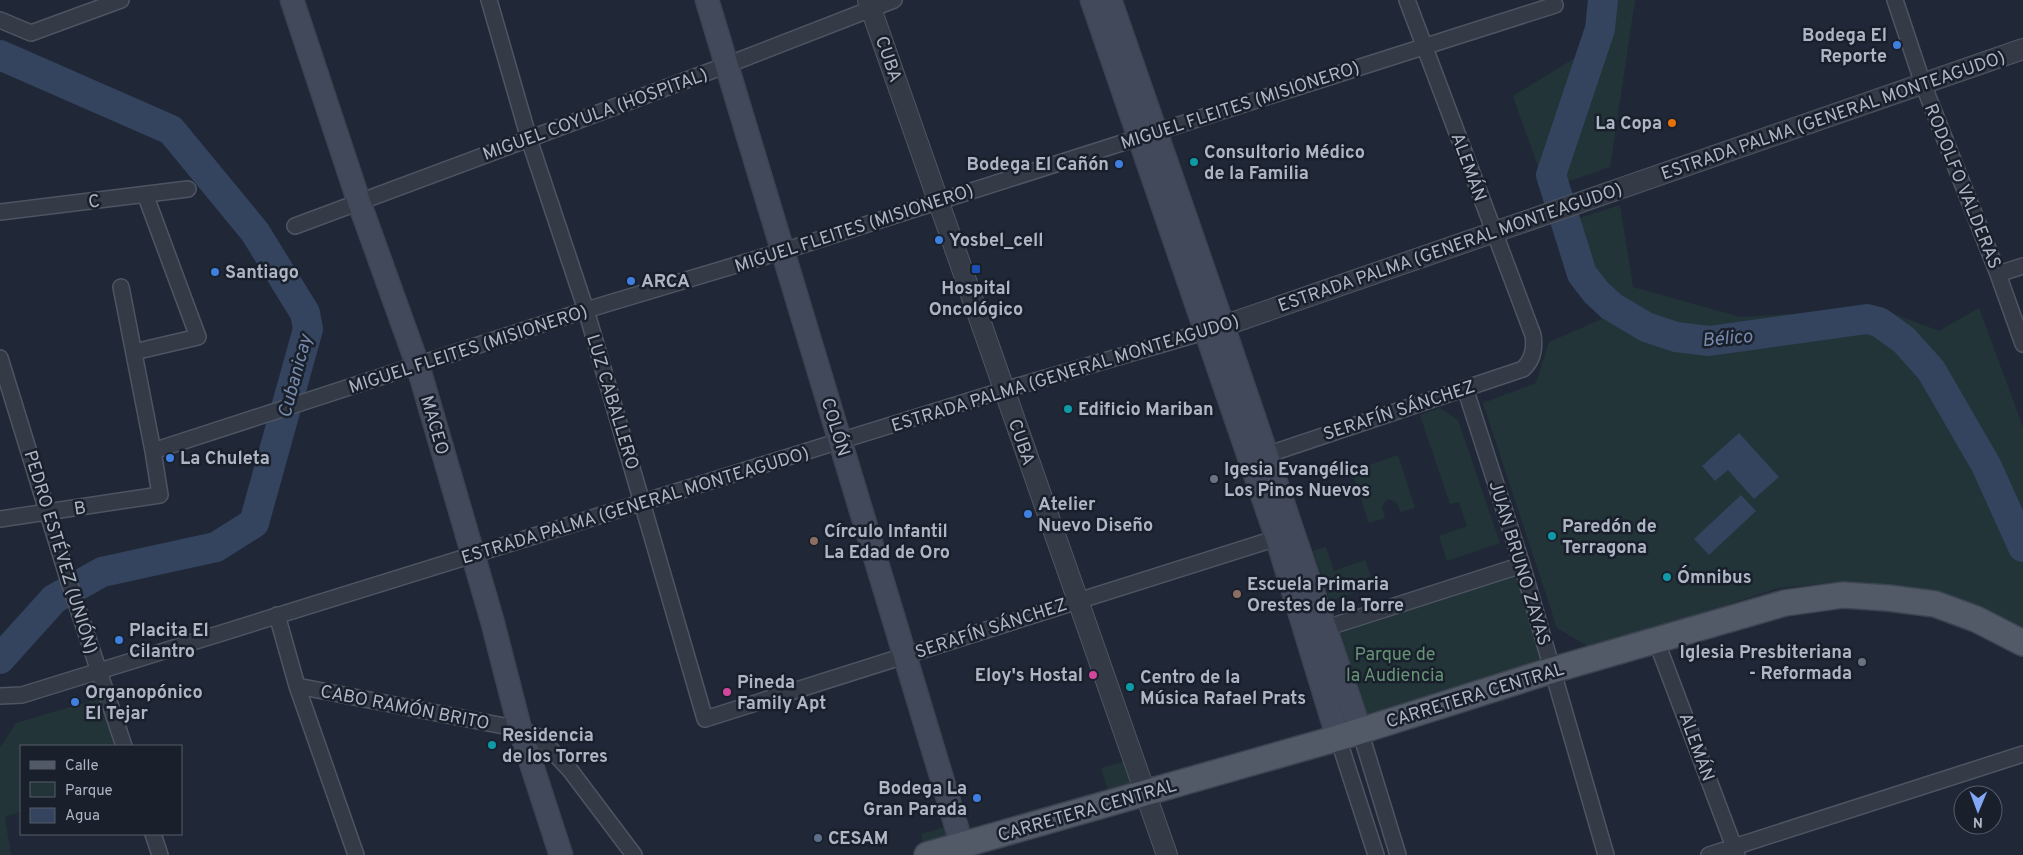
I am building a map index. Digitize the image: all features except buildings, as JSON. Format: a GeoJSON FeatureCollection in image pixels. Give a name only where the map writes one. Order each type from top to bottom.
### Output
{"type":"FeatureCollection","features":[{"type":"Feature","properties":{"kind":"main road","name":"MACEO"},"geometry":{"type":"LineString","coordinates":[[292,0],[359,202],[418,366],[492,620],[520,728],[561,855]]}},
{"type":"Feature","properties":{"kind":"main road","name":"COLÓN"},"geometry":{"type":"LineString","coordinates":[[707,0],[964,850]]}},
{"type":"Feature","properties":{"kind":"main road"},"geometry":{"type":"LineString","coordinates":[[1092,0],[1148,135]]}},
{"type":"Feature","properties":{"kind":"main road"},"geometry":{"type":"LineString","coordinates":[[1110,0],[1148,135],[1215,329],[1277,538],[1349,734]]}},
{"type":"Feature","properties":{"kind":"main road"},"geometry":{"type":"LineString","coordinates":[[1215,329],[1266,455],[1326,628],[1349,734]]}},
{"type":"Feature","properties":{"kind":"main road","name":"CARRETERA CENTRAL"},"geometry":{"type":"LineString","coordinates":[[927,855],[964,850],[1349,734],[1553,670],[1785,602],[1843,595],[1935,604],[1976,619],[2023,643]]}},
{"type":"Feature","properties":{"kind":"street"},"geometry":{"type":"LineString","coordinates":[[0,20],[31,33],[84,6],[121,0]]}},
{"type":"Feature","properties":{"kind":"street","name":"LUZ CABALLERO"},"geometry":{"type":"LineString","coordinates":[[489,0],[529,139],[586,310],[705,719]]}},
{"type":"Feature","properties":{"kind":"street","name":"MIGUEL COYULA (HOSPITAL)"},"geometry":{"type":"LineString","coordinates":[[295,226],[727,66],[869,4],[894,0]]}},
{"type":"Feature","properties":{"kind":"street","name":"ALEMÁN"},"geometry":{"type":"LineString","coordinates":[[1407,0],[1533,334],[1534,343],[1529,363]]}},
{"type":"Feature","properties":{"kind":"street","name":"RODOLFO VALDERAS"},"geometry":{"type":"LineString","coordinates":[[1895,0],[1923,84],[1998,274],[2023,344]]}},
{"type":"Feature","properties":{"kind":"street","name":"CUBA"},"geometry":{"type":"LineString","coordinates":[[869,4],[1167,855]]}},
{"type":"Feature","properties":{"kind":"street","name":"MIGUEL FLEITES (MISIONERO)"},"geometry":{"type":"LineString","coordinates":[[153,451],[586,310],[783,251],[1555,5]]}},
{"type":"Feature","properties":{"kind":"street","name":"ESTRADA PALMA (GENERAL MONTEAGUDO)"},"geometry":{"type":"LineString","coordinates":[[2,696],[22,694],[1004,390],[1215,329],[2023,49]]}},
{"type":"Feature","properties":{"kind":"street","name":"C"},"geometry":{"type":"LineString","coordinates":[[0,212],[188,188]]}},
{"type":"Feature","properties":{"kind":"street"},"geometry":{"type":"LineString","coordinates":[[134,352],[198,336],[145,194]]}},
{"type":"Feature","properties":{"kind":"street"},"geometry":{"type":"LineString","coordinates":[[1998,274],[2023,266]]}},
{"type":"Feature","properties":{"kind":"street"},"geometry":{"type":"LineString","coordinates":[[121,287],[153,451]]}},
{"type":"Feature","properties":{"kind":"street","name":"PEDRO ESTÉVEZ (UNIÓN)"},"geometry":{"type":"LineString","coordinates":[[0,358],[69,582],[124,745]]}},
{"type":"Feature","properties":{"kind":"street","name":"SERAFÍN SÁNCHEZ"},"geometry":{"type":"LineString","coordinates":[[1266,455],[1523,369],[1529,363]]}},
{"type":"Feature","properties":{"kind":"street","name":"JUAN BRUNO ZAYAS"},"geometry":{"type":"LineString","coordinates":[[1465,388],[1522,565],[1606,855]]}},
{"type":"Feature","properties":{"kind":"street","name":"B"},"geometry":{"type":"LineString","coordinates":[[0,519],[160,495],[153,451]]}},
{"type":"Feature","properties":{"kind":"street","name":"SERAFÍN SÁNCHEZ"},"geometry":{"type":"LineString","coordinates":[[705,719],[1277,538]]}},
{"type":"Feature","properties":{"kind":"street"},"geometry":{"type":"LineString","coordinates":[[1326,628],[1522,565]]}},
{"type":"Feature","properties":{"kind":"street"},"geometry":{"type":"LineString","coordinates":[[278,616],[298,686],[356,855]]}},
{"type":"Feature","properties":{"kind":"street","name":"ALEMÁN"},"geometry":{"type":"LineString","coordinates":[[1656,640],[1735,851]]}},
{"type":"Feature","properties":{"kind":"street","name":"CABO RAMÓN BRITO"},"geometry":{"type":"LineString","coordinates":[[298,686],[520,728],[539,737],[570,770],[634,855]]}},
{"type":"Feature","properties":{"kind":"street"},"geometry":{"type":"LineString","coordinates":[[1349,734],[1376,855]]}},
{"type":"Feature","properties":{"kind":"street"},"geometry":{"type":"LineString","coordinates":[[1349,734],[1398,855]]}},
{"type":"Feature","properties":{"kind":"street"},"geometry":{"type":"LineString","coordinates":[[1709,855],[1735,851],[2023,754]]}},
{"type":"Feature","properties":{"kind":"street"},"geometry":{"type":"LineString","coordinates":[[153,835],[160,855]]}},
{"type":"Feature","properties":{"kind":"green space"},"geometry":{"type":"Polygon","coordinates":[[[1589,0],[1635,0],[1610,167],[1546,189],[1513,96],[1580,55],[1591,9],[1589,0]]]}},
{"type":"Feature","properties":{"kind":"green space"},"geometry":{"type":"Polygon","coordinates":[[[1620,205],[1633,287],[1740,317],[1881,309],[1939,331],[1979,308],[2023,427],[2023,632],[1876,586],[1820,584],[1779,588],[1591,648],[1557,628],[1483,403],[1536,383],[1549,342],[1602,319],[1568,278],[1558,225],[1620,205]]]}},
{"type":"Feature","properties":{"kind":"green space"},"geometry":{"type":"Polygon","coordinates":[[[1440,408],[1458,420],[1500,543],[1447,561],[1439,536],[1467,526],[1459,502],[1450,504],[1420,415],[1440,408]]]}},
{"type":"Feature","properties":{"kind":"green space"},"geometry":{"type":"Polygon","coordinates":[[[1398,455],[1415,508],[1401,512],[1394,501],[1386,500],[1382,507],[1385,518],[1369,523],[1352,471],[1398,455]]]}},
{"type":"Feature","properties":{"kind":"green space"},"geometry":{"type":"Polygon","coordinates":[[[1326,547],[1334,571],[1365,560],[1374,586],[1330,601],[1313,551],[1326,547]]]}},
{"type":"Feature","properties":{"kind":"green space","name":"Parque de la Audiencia"},"geometry":{"type":"Polygon","coordinates":[[[1514,575],[1519,577],[1546,660],[1365,723],[1336,635],[1514,575]]]}},
{"type":"Feature","properties":{"kind":"green space"},"geometry":{"type":"Polygon","coordinates":[[[101,698],[116,745],[20,745],[20,811],[5,817],[11,855],[0,855],[0,748],[16,723],[101,698]]]}},
{"type":"Feature","properties":{"kind":"green space"},"geometry":{"type":"Polygon","coordinates":[[[1127,761],[1134,786],[1109,793],[1101,768],[1127,761]]]}},
{"type":"Feature","properties":{"kind":"green space"},"geometry":{"type":"Polygon","coordinates":[[[946,827],[949,836],[923,843],[921,834],[946,827]]]}},
{"type":"Feature","properties":{"kind":"water"},"geometry":{"type":"Polygon","coordinates":[[[1739,433],[1779,477],[1754,499],[1728,470],[1715,481],[1702,466],[1739,433]]]}},
{"type":"Feature","properties":{"kind":"water"},"geometry":{"type":"Polygon","coordinates":[[[1741,495],[1756,511],[1709,555],[1694,539],[1741,495]]]}},
{"type":"Feature","properties":{"kind":"waterway","name":"Bélico"},"geometry":{"type":"LineString","coordinates":[[1603,0],[1600,29],[1551,175],[1582,274],[1596,292],[1611,306],[1646,327],[1676,337],[1709,341],[1867,319],[1879,322],[1904,340],[1931,370],[1986,465],[2023,547]]}},
{"type":"Feature","properties":{"kind":"waterway","name":"Cubanicay"},"geometry":{"type":"LineString","coordinates":[[0,55],[171,130],[255,232],[305,313],[308,329],[254,523],[216,547],[102,572],[54,599],[0,659]]}},
{"type":"Feature","properties":{"kind":"place","name":"Bodega El Reporte"},"geometry":{"type":"Point","coordinates":[1897,45]}},
{"type":"Feature","properties":{"kind":"place","name":"La Copa"},"geometry":{"type":"Point","coordinates":[1672,123]}},
{"type":"Feature","properties":{"kind":"place","name":"Consultorio Médico de la Familia"},"geometry":{"type":"Point","coordinates":[1194,162]}},
{"type":"Feature","properties":{"kind":"place","name":"Bodega El Cañón"},"geometry":{"type":"Point","coordinates":[1119,164]}},
{"type":"Feature","properties":{"kind":"place","name":"Yosbel_cell"},"geometry":{"type":"Point","coordinates":[939,240]}},
{"type":"Feature","properties":{"kind":"place","name":"Hospital Oncológico"},"geometry":{"type":"Point","coordinates":[976,269]}},
{"type":"Feature","properties":{"kind":"place","name":"Santiago"},"geometry":{"type":"Point","coordinates":[215,272]}},
{"type":"Feature","properties":{"kind":"place","name":"ARCA"},"geometry":{"type":"Point","coordinates":[631,281]}},
{"type":"Feature","properties":{"kind":"place","name":"Edificio Mariban"},"geometry":{"type":"Point","coordinates":[1068,409]}},
{"type":"Feature","properties":{"kind":"place","name":"La Chuleta"},"geometry":{"type":"Point","coordinates":[170,458]}},
{"type":"Feature","properties":{"kind":"place","name":"Igesia Evangélica Los Pinos Nuevos"},"geometry":{"type":"Point","coordinates":[1214,479]}},
{"type":"Feature","properties":{"kind":"place","name":"Atelier Nuevo Diseño"},"geometry":{"type":"Point","coordinates":[1028,514]}},
{"type":"Feature","properties":{"kind":"place","name":"Paredón de Terragona"},"geometry":{"type":"Point","coordinates":[1552,536]}},
{"type":"Feature","properties":{"kind":"place","name":"Círculo Infantil La Edad de Oro"},"geometry":{"type":"Point","coordinates":[814,541]}},
{"type":"Feature","properties":{"kind":"place","name":"Ómnibus"},"geometry":{"type":"Point","coordinates":[1667,577]}},
{"type":"Feature","properties":{"kind":"place","name":"Escuela Primaria Orestes de la Torre"},"geometry":{"type":"Point","coordinates":[1237,594]}},
{"type":"Feature","properties":{"kind":"place","name":"Placita El Cilantro"},"geometry":{"type":"Point","coordinates":[119,640]}},
{"type":"Feature","properties":{"kind":"place","name":"Iglesia Presbiteriana - Reformada"},"geometry":{"type":"Point","coordinates":[1862,662]}},
{"type":"Feature","properties":{"kind":"place","name":"Eloy's Hostal"},"geometry":{"type":"Point","coordinates":[1093,675]}},
{"type":"Feature","properties":{"kind":"place","name":"Centro de la Música Rafael Prats"},"geometry":{"type":"Point","coordinates":[1130,687]}},
{"type":"Feature","properties":{"kind":"place","name":"Pineda Family Apt"},"geometry":{"type":"Point","coordinates":[727,692]}},
{"type":"Feature","properties":{"kind":"place","name":"Organopónico El Tejar"},"geometry":{"type":"Point","coordinates":[75,702]}},
{"type":"Feature","properties":{"kind":"place","name":"Residencia de los Torres"},"geometry":{"type":"Point","coordinates":[492,745]}},
{"type":"Feature","properties":{"kind":"place","name":"Bodega La Gran Parada"},"geometry":{"type":"Point","coordinates":[977,798]}},
{"type":"Feature","properties":{"kind":"place","name":"CESAM"},"geometry":{"type":"Point","coordinates":[818,838]}}]}
